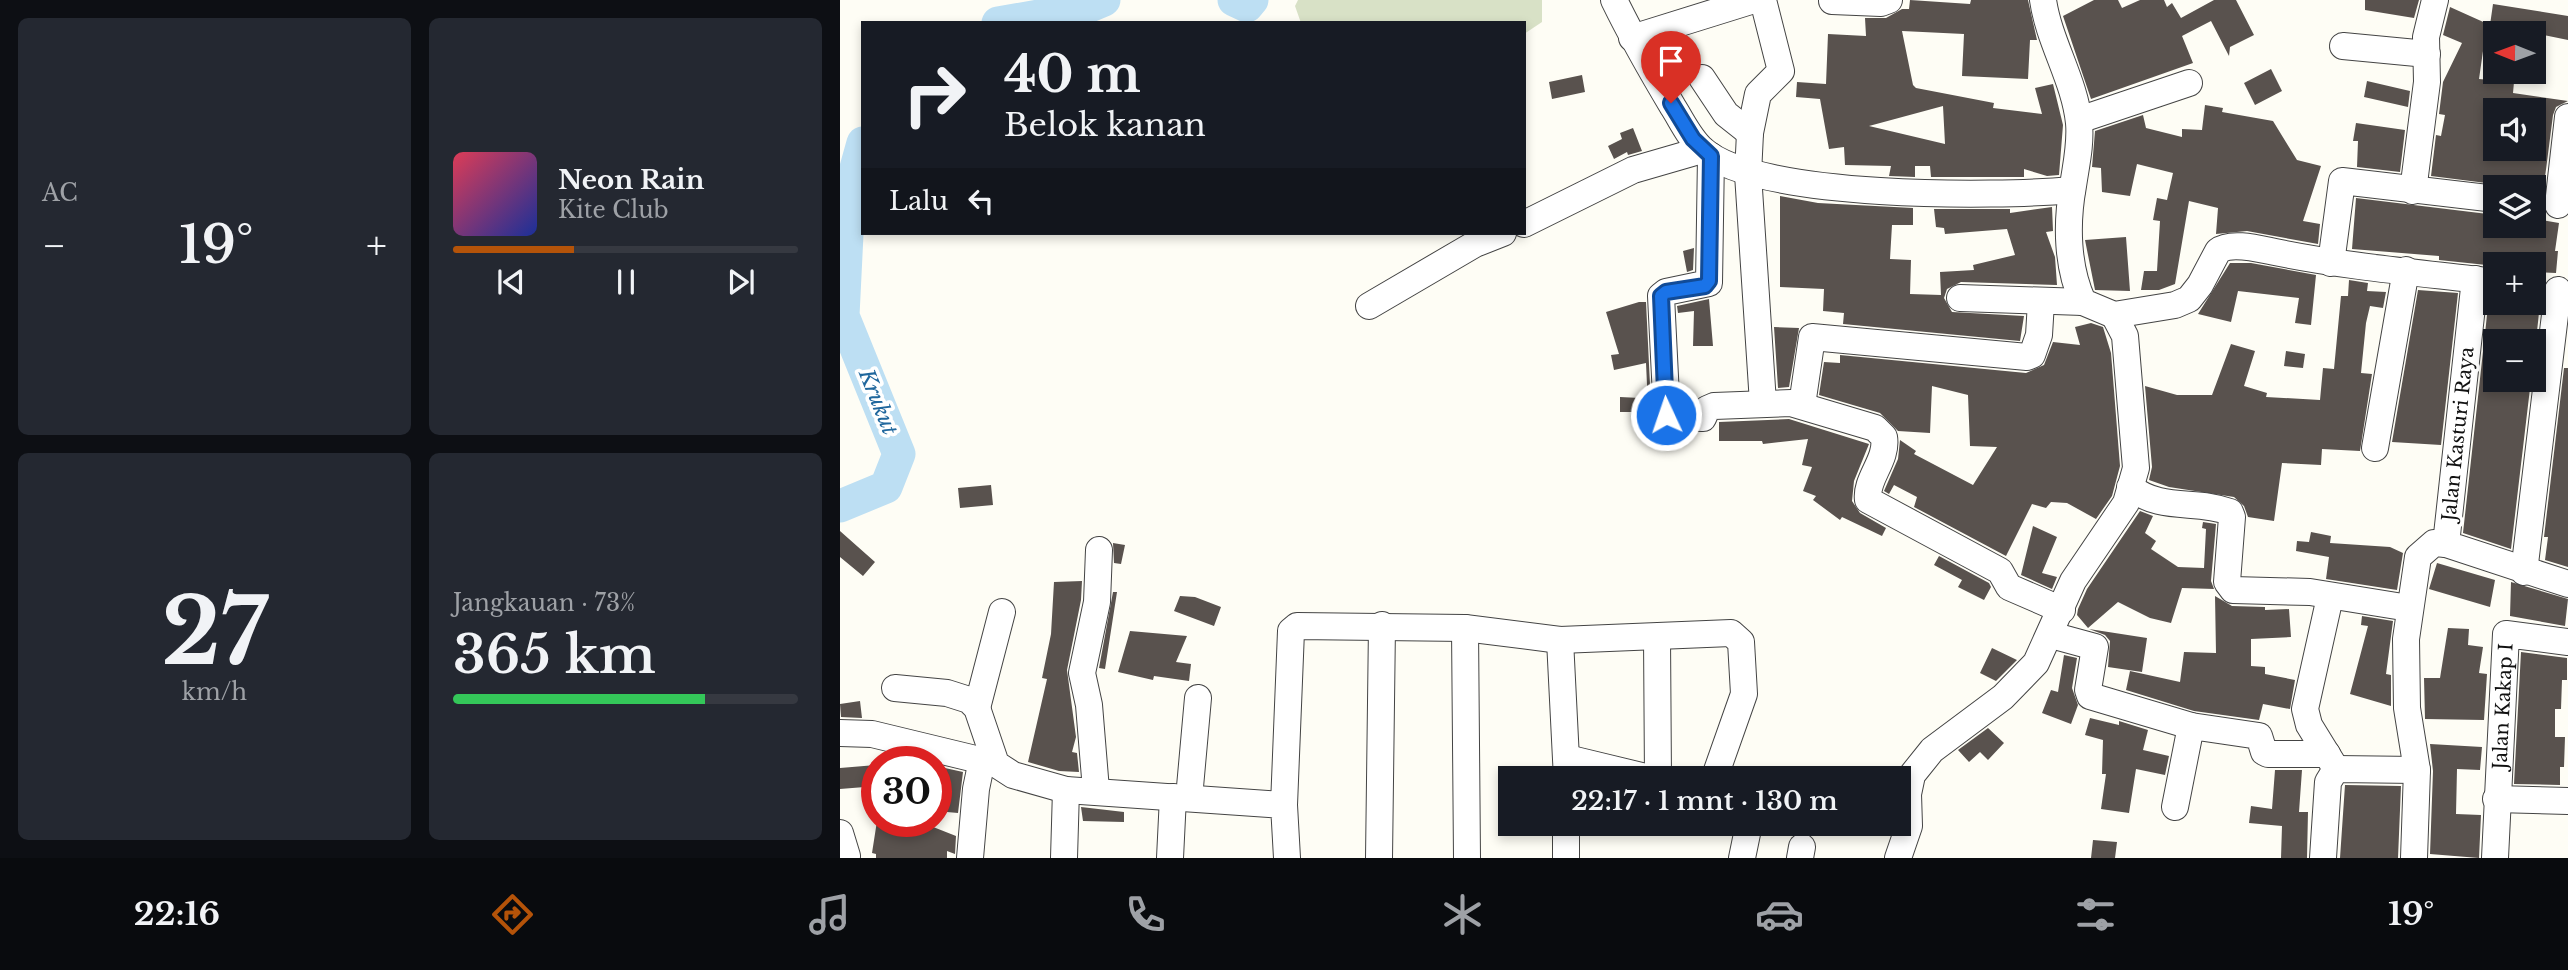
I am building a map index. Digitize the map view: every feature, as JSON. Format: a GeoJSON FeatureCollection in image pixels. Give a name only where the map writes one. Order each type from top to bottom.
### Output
{"type":"FeatureCollection","features":[{"type":"Feature","properties":{"kind":"street"},"geometry":{"type":"LineString","coordinates":[[1614,0],[1632,38],[1707,153],[1748,174],[1829,187],[1916,192],[2034,194],[2072,190]]}},
{"type":"Feature","properties":{"kind":"street"},"geometry":{"type":"LineString","coordinates":[[1632,38],[1756,0],[1764,4],[1781,71],[1758,94],[1750,133],[1748,174],[1763,403]]}},
{"type":"Feature","properties":{"kind":"street"},"geometry":{"type":"LineString","coordinates":[[1832,1],[1881,3],[1889,0]]}},
{"type":"Feature","properties":{"kind":"street"},"geometry":{"type":"LineString","coordinates":[[2043,0],[2051,37],[2079,120],[2080,145],[2072,190],[2070,269],[2083,302]]}},
{"type":"Feature","properties":{"kind":"street"},"geometry":{"type":"LineString","coordinates":[[2413,191],[2425,101],[2426,37],[2435,0]]}},
{"type":"Feature","properties":{"kind":"street"},"geometry":{"type":"LineString","coordinates":[[2343,46],[2427,54]]}},
{"type":"Feature","properties":{"kind":"street"},"geometry":{"type":"LineString","coordinates":[[1702,78],[1726,114],[1750,133]]}},
{"type":"Feature","properties":{"kind":"street"},"geometry":{"type":"LineString","coordinates":[[2079,120],[2189,83]]}},
{"type":"Feature","properties":{"kind":"street"},"geometry":{"type":"LineString","coordinates":[[2553,205],[2568,117]]}},
{"type":"Feature","properties":{"kind":"street"},"geometry":{"type":"LineString","coordinates":[[1526,223],[1633,170],[1707,153]]}},
{"type":"Feature","properties":{"kind":"street"},"geometry":{"type":"LineString","coordinates":[[1707,153],[1709,283],[1666,292],[1661,296],[1666,415],[1669,418],[1696,419],[1703,418],[1711,407],[1763,403],[1802,405],[1880,430],[1885,450],[1868,492],[1871,502],[2000,571],[2009,587],[2062,610]]}},
{"type":"Feature","properties":{"kind":"street"},"geometry":{"type":"LineString","coordinates":[[2331,263],[2342,181],[2483,198]]}},
{"type":"Feature","properties":{"kind":"street"},"geometry":{"type":"LineString","coordinates":[[1368,306],[1472,239],[1493,235]]}},
{"type":"Feature","properties":{"kind":"street"},"geometry":{"type":"LineString","coordinates":[[1960,298],[2083,302],[2114,315],[2167,307],[2189,299],[2218,251],[2226,246],[2331,263],[2483,281]]}},
{"type":"Feature","properties":{"kind":"street"},"geometry":{"type":"LineString","coordinates":[[2375,448],[2406,270]]}},
{"type":"Feature","properties":{"kind":"street"},"geometry":{"type":"LineString","coordinates":[[2524,572],[2553,289]]}},
{"type":"Feature","properties":{"kind":"street","name":"Jalan Kasturi Raya"},"geometry":{"type":"LineString","coordinates":[[2483,294],[2446,544],[2524,572],[2568,584]]}},
{"type":"Feature","properties":{"kind":"street"},"geometry":{"type":"LineString","coordinates":[[1802,405],[1812,337],[2027,357],[2032,355],[2039,335],[2041,302]]}},
{"type":"Feature","properties":{"kind":"street"},"geometry":{"type":"LineString","coordinates":[[1898,858],[1909,827],[1908,794],[1912,775],[1932,750],[2003,697],[2036,663],[2051,635],[2073,581],[2126,503],[2136,467],[2125,335],[2114,315]]}},
{"type":"Feature","properties":{"kind":"street"},"geometry":{"type":"LineString","coordinates":[[2130,487],[2153,501],[2171,506],[2230,512],[2232,517],[2227,582],[2230,588],[2281,590],[2409,608]]}},
{"type":"Feature","properties":{"kind":"street"},"geometry":{"type":"LineString","coordinates":[[2414,858],[2417,770],[2407,708],[2406,639],[2409,608],[2418,556],[2434,543],[2446,544]]}},
{"type":"Feature","properties":{"kind":"street"},"geometry":{"type":"LineString","coordinates":[[1096,790],[1089,705],[1082,673],[1097,602],[1099,550]]}},
{"type":"Feature","properties":{"kind":"street"},"geometry":{"type":"LineString","coordinates":[[2323,858],[2328,782],[2332,762],[2309,725],[2305,709],[2330,597]]}},
{"type":"Feature","properties":{"kind":"street"},"geometry":{"type":"LineString","coordinates":[[970,858],[976,789],[989,762],[978,708],[1002,612]]}},
{"type":"Feature","properties":{"kind":"street"},"geometry":{"type":"LineString","coordinates":[[1379,858],[1382,625]]}},
{"type":"Feature","properties":{"kind":"street"},"geometry":{"type":"LineString","coordinates":[[1287,858],[1284,805],[1291,631],[1297,626],[1465,628],[1560,640],[1731,633],[1741,642],[1744,694],[1719,766]]}},
{"type":"Feature","properties":{"kind":"street"},"geometry":{"type":"LineString","coordinates":[[1465,628],[1466,858]]}},
{"type":"Feature","properties":{"kind":"street","name":"Jalan Kakap I"},"geometry":{"type":"LineString","coordinates":[[2496,799],[2506,634],[2568,642]]}},
{"type":"Feature","properties":{"kind":"street"},"geometry":{"type":"LineString","coordinates":[[2051,635],[2095,648],[2088,690],[2090,696],[2191,726],[2259,736],[2264,752],[2268,754],[2417,770]]}},
{"type":"Feature","properties":{"kind":"street"},"geometry":{"type":"LineString","coordinates":[[1656,766],[1657,637]]}},
{"type":"Feature","properties":{"kind":"street"},"geometry":{"type":"LineString","coordinates":[[1560,640],[1567,766]]}},
{"type":"Feature","properties":{"kind":"street"},"geometry":{"type":"LineString","coordinates":[[895,688],[947,693],[968,700],[978,708]]}},
{"type":"Feature","properties":{"kind":"street"},"geometry":{"type":"LineString","coordinates":[[1170,858],[1198,698]]}},
{"type":"Feature","properties":{"kind":"street"},"geometry":{"type":"LineString","coordinates":[[2175,807],[2191,726]]}},
{"type":"Feature","properties":{"kind":"street"},"geometry":{"type":"LineString","coordinates":[[840,733],[872,734],[989,762],[1013,775],[1066,790],[1284,805]]}},
{"type":"Feature","properties":{"kind":"street"},"geometry":{"type":"LineString","coordinates":[[1064,858],[1066,790]]}},
{"type":"Feature","properties":{"kind":"street"},"geometry":{"type":"LineString","coordinates":[[2495,858],[2496,799],[2568,801]]}},
{"type":"Feature","properties":{"kind":"street"},"geometry":{"type":"LineString","coordinates":[[1566,836],[1566,858]]}},
{"type":"Feature","properties":{"kind":"street"},"geometry":{"type":"LineString","coordinates":[[1742,858],[1747,836]]}},
{"type":"Feature","properties":{"kind":"green space"},"geometry":{"type":"Polygon","coordinates":[[[1298,0],[1542,0],[1542,22],[1526,33],[1526,21],[1300,21],[1295,6],[1298,0]]]}},
{"type":"Feature","properties":{"kind":"building"},"geometry":{"type":"Polygon","coordinates":[[[1910,0],[1970,4],[1971,0],[2028,0],[2037,40],[2030,40],[2028,79],[1962,76],[1964,34],[1902,31],[1913,85],[1916,88],[1994,103],[1993,108],[2042,114],[2035,88],[2053,84],[2063,125],[2059,175],[2047,176],[2024,169],[2024,177],[1931,177],[1930,166],[1915,166],[1915,177],[1889,176],[1891,166],[1845,165],[1844,147],[1829,149],[1820,99],[1796,97],[1797,82],[1826,84],[1828,34],[1866,36],[1865,18],[1886,18],[1902,9],[1909,9],[1910,0]],[[1943,106],[1869,126],[1945,144],[1943,106]]]}},
{"type":"Feature","properties":{"kind":"building"},"geometry":{"type":"Polygon","coordinates":[[[2094,0],[2118,0],[2122,8],[2140,0],[2164,0],[2167,7],[2172,3],[2181,18],[2214,0],[2236,0],[2254,35],[2230,47],[2229,56],[2211,21],[2182,36],[2193,63],[2091,99],[2063,16],[2094,0]]]}},
{"type":"Feature","properties":{"kind":"building"},"geometry":{"type":"Polygon","coordinates":[[[2365,0],[2419,0],[2414,18],[2365,10],[2365,0]]]}},
{"type":"Feature","properties":{"kind":"building"},"geometry":{"type":"Polygon","coordinates":[[[2493,4],[2568,16],[2568,40],[2546,35],[2546,21],[2491,21],[2493,4]]]}},
{"type":"Feature","properties":{"kind":"building"},"geometry":{"type":"Polygon","coordinates":[[[2450,7],[2483,22],[2479,79],[2483,79],[2483,84],[2514,84],[2513,93],[2568,101],[2556,107],[2553,115],[2545,175],[2483,175],[2483,183],[2431,176],[2436,135],[2441,136],[2445,115],[2439,114],[2443,82],[2462,43],[2443,35],[2450,7]]]}},
{"type":"Feature","properties":{"kind":"building"},"geometry":{"type":"Polygon","coordinates":[[[2271,69],[2282,91],[2255,105],[2244,83],[2271,69]]]}},
{"type":"Feature","properties":{"kind":"building"},"geometry":{"type":"Polygon","coordinates":[[[1582,75],[1585,92],[1552,99],[1549,82],[1582,75]]]}},
{"type":"Feature","properties":{"kind":"building"},"geometry":{"type":"Polygon","coordinates":[[[2367,81],[2410,91],[2408,107],[2364,97],[2367,81]]]}},
{"type":"Feature","properties":{"kind":"building"},"geometry":{"type":"Polygon","coordinates":[[[2205,105],[2223,108],[2222,112],[2273,121],[2297,160],[2321,166],[2303,221],[2320,224],[2318,244],[2247,231],[2216,234],[2218,208],[2189,201],[2175,284],[2159,290],[2141,290],[2144,271],[2157,271],[2160,221],[2153,220],[2157,198],[2167,200],[2173,173],[2137,164],[2130,196],[2102,192],[2101,168],[2092,167],[2095,131],[2143,115],[2146,128],[2182,137],[2182,129],[2202,130],[2205,105]]]}},
{"type":"Feature","properties":{"kind":"building"},"geometry":{"type":"Polygon","coordinates":[[[2356,123],[2405,130],[2400,172],[2357,167],[2358,141],[2353,141],[2356,123]]]}},
{"type":"Feature","properties":{"kind":"building"},"geometry":{"type":"Polygon","coordinates":[[[1633,128],[1642,151],[1628,155],[1627,152],[1614,159],[1608,146],[1622,139],[1620,133],[1633,128]]]}},
{"type":"Feature","properties":{"kind":"building"},"geometry":{"type":"Polygon","coordinates":[[[1780,196],[1818,203],[1913,208],[1913,225],[1892,225],[1890,259],[1911,260],[1910,294],[1941,295],[1940,272],[1974,270],[1973,265],[2015,255],[2007,229],[1945,234],[1944,228],[1936,227],[1934,209],[2010,209],[2010,213],[2052,207],[2053,231],[2046,232],[2055,257],[2057,285],[1961,282],[1947,289],[1944,298],[1952,312],[2024,316],[2020,341],[1843,324],[1844,313],[1823,311],[1824,289],[1780,287],[1780,196]]]}},
{"type":"Feature","properties":{"kind":"building"},"geometry":{"type":"Polygon","coordinates":[[[2356,198],[2483,213],[2483,238],[2546,238],[2546,221],[2559,223],[2555,251],[2558,251],[2556,273],[2546,273],[2546,252],[2483,252],[2483,265],[2439,260],[2439,256],[2352,249],[2356,198]]]}},
{"type":"Feature","properties":{"kind":"building"},"geometry":{"type":"Polygon","coordinates":[[[2126,237],[2130,291],[2095,290],[2085,240],[2126,237]]]}},
{"type":"Feature","properties":{"kind":"building"},"geometry":{"type":"Polygon","coordinates":[[[1694,248],[1693,270],[1687,272],[1683,251],[1694,248]]]}},
{"type":"Feature","properties":{"kind":"building"},"geometry":{"type":"Polygon","coordinates":[[[2230,263],[2251,263],[2316,275],[2311,325],[2295,323],[2299,298],[2238,291],[2231,322],[2198,314],[2230,263]]]}},
{"type":"Feature","properties":{"kind":"building"},"geometry":{"type":"Polygon","coordinates":[[[2349,280],[2368,283],[2367,291],[2386,292],[2383,308],[2370,306],[2366,323],[2361,373],[2372,374],[2360,451],[2322,449],[2321,465],[2282,463],[2274,521],[2248,517],[2244,506],[2234,497],[2169,487],[2149,480],[2152,467],[2145,386],[2177,395],[2212,395],[2231,344],[2255,351],[2244,386],[2267,393],[2266,397],[2320,400],[2323,368],[2334,369],[2341,296],[2348,296],[2349,280]]]}},
{"type":"Feature","properties":{"kind":"building"},"geometry":{"type":"Polygon","coordinates":[[[2418,290],[2458,293],[2441,445],[2392,442],[2418,290]]]}},
{"type":"Feature","properties":{"kind":"building"},"geometry":{"type":"Polygon","coordinates":[[[1709,299],[1713,346],[1693,346],[1694,311],[1678,313],[1677,306],[1709,299]]]}},
{"type":"Feature","properties":{"kind":"building"},"geometry":{"type":"Polygon","coordinates":[[[1646,302],[1651,406],[1648,407],[1646,363],[1614,370],[1611,355],[1619,354],[1606,312],[1646,302]]]}},
{"type":"Feature","properties":{"kind":"building"},"geometry":{"type":"Polygon","coordinates":[[[2487,315],[2539,315],[2537,329],[2485,329],[2487,315]]]}},
{"type":"Feature","properties":{"kind":"building"},"geometry":{"type":"Polygon","coordinates":[[[2091,323],[2103,327],[2111,353],[2120,466],[2112,496],[2096,519],[2067,503],[2051,502],[2046,508],[2032,504],[2006,556],[1914,507],[1917,497],[1894,485],[1889,494],[1884,491],[1898,459],[1900,440],[1916,451],[1914,454],[1973,485],[1997,447],[1970,446],[1968,395],[1932,386],[1930,433],[1898,431],[1880,413],[1819,395],[1824,362],[1840,363],[1840,355],[2026,373],[2044,365],[2053,342],[2080,345],[2075,327],[2091,323]]]}},
{"type":"Feature","properties":{"kind":"building"},"geometry":{"type":"Polygon","coordinates":[[[1774,327],[1799,328],[1789,387],[1778,388],[1774,327]]]}},
{"type":"Feature","properties":{"kind":"building"},"geometry":{"type":"Polygon","coordinates":[[[2286,351],[2305,354],[2303,368],[2284,366],[2286,351]]]}},
{"type":"Feature","properties":{"kind":"building"},"geometry":{"type":"Polygon","coordinates":[[[2483,351],[2483,392],[2530,392],[2511,549],[2463,533],[2483,351]]]}},
{"type":"Feature","properties":{"kind":"building"},"geometry":{"type":"Polygon","coordinates":[[[2564,368],[2568,368],[2568,567],[2545,560],[2548,537],[2544,537],[2564,368]]]}},
{"type":"Feature","properties":{"kind":"building"},"geometry":{"type":"Polygon","coordinates":[[[1620,397],[1640,398],[1640,412],[1620,412],[1620,397]]]}},
{"type":"Feature","properties":{"kind":"building"},"geometry":{"type":"Polygon","coordinates":[[[1789,419],[1869,444],[1854,481],[1852,501],[1860,513],[1886,528],[1882,536],[1842,517],[1840,520],[1813,500],[1816,496],[1803,491],[1812,467],[1802,465],[1808,439],[1763,444],[1762,441],[1719,441],[1719,422],[1789,419]]]}},
{"type":"Feature","properties":{"kind":"building"},"geometry":{"type":"Polygon","coordinates":[[[991,485],[993,505],[960,508],[958,488],[991,485]]]}},
{"type":"Feature","properties":{"kind":"building"},"geometry":{"type":"Polygon","coordinates":[[[2140,511],[2153,516],[2145,533],[2156,541],[2151,549],[2178,567],[2204,568],[2206,529],[2202,528],[2203,522],[2216,524],[2211,581],[2214,589],[2182,588],[2171,623],[2150,618],[2118,602],[2088,628],[2077,615],[2078,609],[2087,589],[2140,511]]]}},
{"type":"Feature","properties":{"kind":"building"},"geometry":{"type":"Polygon","coordinates":[[[2033,526],[2057,537],[2042,573],[2057,577],[2052,589],[2021,575],[2033,526]]]}},
{"type":"Feature","properties":{"kind":"building"},"geometry":{"type":"Polygon","coordinates":[[[840,531],[875,562],[863,576],[840,557],[840,531]]]}},
{"type":"Feature","properties":{"kind":"building"},"geometry":{"type":"Polygon","coordinates":[[[2311,532],[2331,536],[2330,543],[2390,547],[2403,553],[2397,590],[2326,579],[2329,557],[2296,551],[2297,541],[2309,542],[2311,532]]]}},
{"type":"Feature","properties":{"kind":"building"},"geometry":{"type":"Polygon","coordinates":[[[1113,543],[1125,545],[1121,564],[1114,563],[1113,543]]]}},
{"type":"Feature","properties":{"kind":"building"},"geometry":{"type":"Polygon","coordinates":[[[1939,556],[1989,583],[1991,587],[1984,600],[1958,587],[1962,580],[1934,565],[1939,556]]]}},
{"type":"Feature","properties":{"kind":"building"},"geometry":{"type":"Polygon","coordinates":[[[2437,563],[2495,580],[2490,607],[2429,589],[2437,563]]]}},
{"type":"Feature","properties":{"kind":"building"},"geometry":{"type":"Polygon","coordinates":[[[1082,581],[1081,600],[1067,670],[1076,737],[1072,752],[1077,753],[1079,772],[1059,771],[1028,762],[1047,679],[1042,678],[1051,634],[1054,582],[1082,581]]]}},
{"type":"Feature","properties":{"kind":"building"},"geometry":{"type":"Polygon","coordinates":[[[2511,582],[2568,599],[2565,626],[2510,616],[2511,582]]]}},
{"type":"Feature","properties":{"kind":"building"},"geometry":{"type":"Polygon","coordinates":[[[1113,592],[1117,592],[1105,669],[1099,668],[1113,592]]]}},
{"type":"Feature","properties":{"kind":"building"},"geometry":{"type":"Polygon","coordinates":[[[1180,596],[1195,597],[1221,607],[1214,626],[1174,611],[1180,596]]]}},
{"type":"Feature","properties":{"kind":"building"},"geometry":{"type":"Polygon","coordinates":[[[2215,596],[2232,606],[2265,607],[2265,610],[2289,609],[2291,637],[2251,639],[2251,666],[2265,667],[2265,674],[2295,680],[2290,709],[2263,704],[2259,720],[2194,711],[2126,690],[2130,671],[2180,682],[2184,652],[2216,653],[2215,596]]]}},
{"type":"Feature","properties":{"kind":"building"},"geometry":{"type":"Polygon","coordinates":[[[2362,616],[2393,621],[2386,674],[2391,675],[2391,706],[2350,694],[2368,626],[2361,625],[2362,616]]]}},
{"type":"Feature","properties":{"kind":"building"},"geometry":{"type":"Polygon","coordinates":[[[2448,628],[2469,629],[2468,645],[2483,647],[2479,673],[2487,674],[2484,720],[2425,719],[2424,678],[2440,678],[2448,628]]]}},
{"type":"Feature","properties":{"kind":"building"},"geometry":{"type":"Polygon","coordinates":[[[2089,629],[2147,638],[2142,672],[2108,667],[2110,641],[2105,635],[2089,629]]]}},
{"type":"Feature","properties":{"kind":"building"},"geometry":{"type":"Polygon","coordinates":[[[1130,631],[1187,636],[1176,662],[1191,664],[1189,681],[1154,676],[1153,680],[1118,672],[1130,631]]]}},
{"type":"Feature","properties":{"kind":"building"},"geometry":{"type":"Polygon","coordinates":[[[1992,648],[2017,660],[1996,681],[1980,673],[1992,648]]]}},
{"type":"Feature","properties":{"kind":"building"},"geometry":{"type":"Polygon","coordinates":[[[2521,652],[2567,658],[2567,680],[2562,680],[2561,709],[2555,709],[2555,737],[2565,737],[2564,767],[2560,767],[2560,785],[2514,784],[2521,652]]]}},
{"type":"Feature","properties":{"kind":"building"},"geometry":{"type":"Polygon","coordinates":[[[2064,655],[2077,658],[2072,688],[2078,705],[2071,724],[2042,713],[2051,690],[2058,692],[2064,655]]]}},
{"type":"Feature","properties":{"kind":"building"},"geometry":{"type":"Polygon","coordinates":[[[860,701],[862,718],[841,717],[840,704],[860,701]]]}},
{"type":"Feature","properties":{"kind":"building"},"geometry":{"type":"Polygon","coordinates":[[[2090,718],[2119,725],[2119,721],[2148,730],[2143,750],[2169,756],[2165,775],[2136,769],[2129,813],[2101,809],[2106,774],[2102,774],[2103,740],[2085,735],[2090,718]]]}},
{"type":"Feature","properties":{"kind":"building"},"geometry":{"type":"Polygon","coordinates":[[[1988,728],[2004,743],[1988,760],[1980,752],[1969,762],[1958,750],[1988,728]]]}},
{"type":"Feature","properties":{"kind":"building"},"geometry":{"type":"Polygon","coordinates":[[[2430,744],[2482,747],[2480,770],[2457,769],[2456,814],[2481,815],[2479,858],[2430,854],[2433,771],[2430,744]]]}},
{"type":"Feature","properties":{"kind":"building"},"geometry":{"type":"Polygon","coordinates":[[[861,766],[861,787],[840,789],[840,768],[861,766]]]}},
{"type":"Feature","properties":{"kind":"building"},"geometry":{"type":"Polygon","coordinates":[[[952,770],[963,772],[958,813],[952,812],[952,770]]]}},
{"type":"Feature","properties":{"kind":"building"},"geometry":{"type":"Polygon","coordinates":[[[2275,770],[2302,770],[2299,812],[2308,812],[2307,858],[2281,858],[2282,826],[2249,823],[2251,806],[2272,809],[2275,770]]]}},
{"type":"Feature","properties":{"kind":"building"},"geometry":{"type":"Polygon","coordinates":[[[2345,785],[2401,786],[2398,858],[2340,858],[2345,785]]]}},
{"type":"Feature","properties":{"kind":"building"},"geometry":{"type":"Polygon","coordinates":[[[1081,807],[1124,812],[1124,822],[1083,821],[1081,807]]]}},
{"type":"Feature","properties":{"kind":"building"},"geometry":{"type":"Polygon","coordinates":[[[956,836],[955,854],[947,851],[947,858],[876,858],[876,854],[872,853],[874,837],[956,836]]]}},
{"type":"Feature","properties":{"kind":"building"},"geometry":{"type":"Polygon","coordinates":[[[2093,840],[2117,842],[2115,858],[2091,858],[2093,840]]]}},
{"type":"Feature","properties":{"kind":"waterway","name":"Krukut"},"geometry":{"type":"LineString","coordinates":[[1010,21],[1085,8],[1104,0]]}},
{"type":"Feature","properties":{"kind":"waterway","name":"Krukut"},"geometry":{"type":"LineString","coordinates":[[1234,0],[1247,6],[1252,0]]}},
{"type":"Feature","properties":{"kind":"waterway","name":"Krukut"},"geometry":{"type":"LineString","coordinates":[[840,506],[886,487],[899,454],[843,316],[849,193],[861,150]]}},
{"type":"Feature","properties":{"kind":"route"},"geometry":{"type":"LineString","coordinates":[[1666,415],[1661,296],[1666,292],[1705,286],[1709,283],[1711,156],[1693,139],[1671,103]]}}]}
